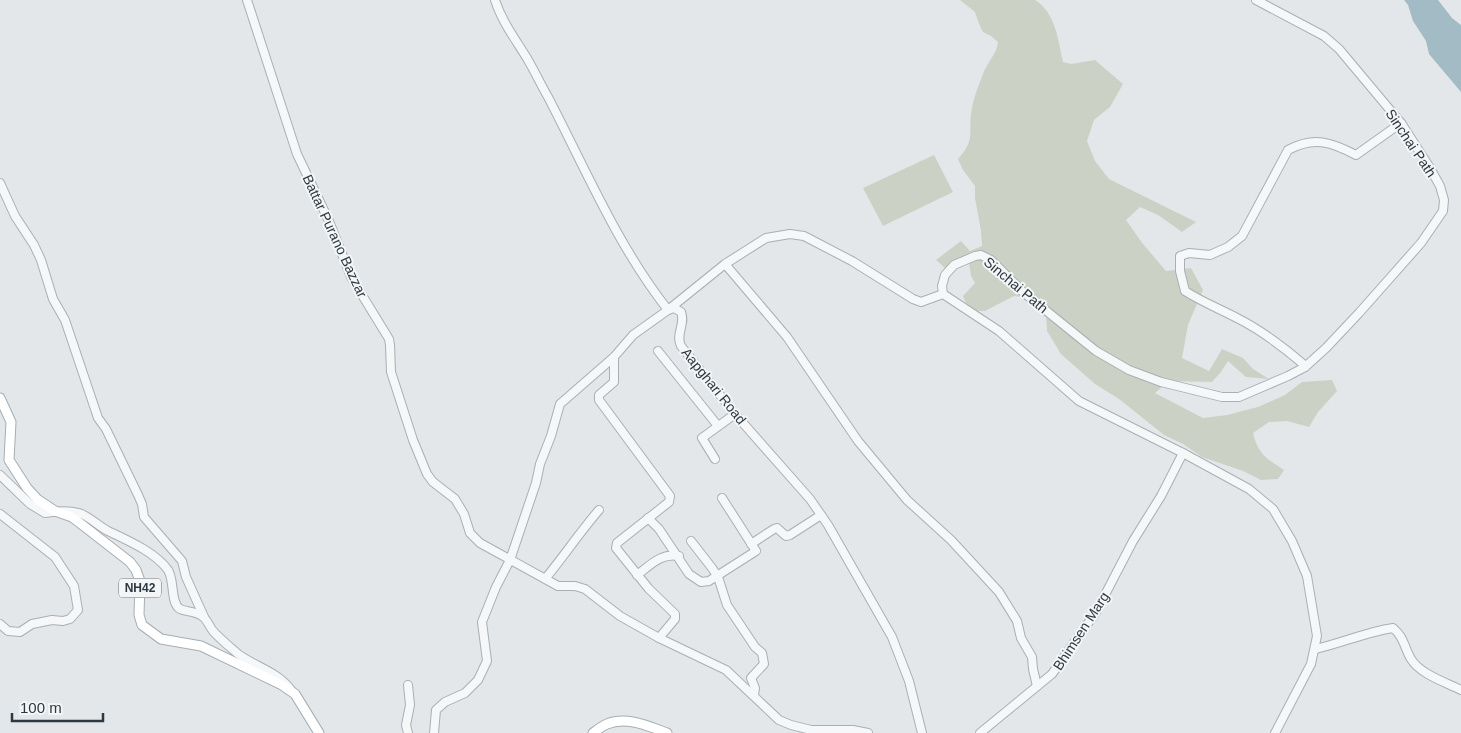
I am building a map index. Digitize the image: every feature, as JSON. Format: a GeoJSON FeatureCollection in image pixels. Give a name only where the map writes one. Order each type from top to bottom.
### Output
{"type":"FeatureCollection","features":[{"type":"Feature","properties":{"kind":"main road","name":"NH42"},"geometry":{"type":"LineString","coordinates":[[0,398],[11,422],[10,460],[37,499],[86,527],[120,553],[136,570],[140,581],[139,615],[142,625],[161,640],[190,643],[216,652],[282,685],[294,694],[319,733]]}},
{"type":"Feature","properties":{"kind":"main road"},"geometry":{"type":"LineString","coordinates":[[593,733],[608,724],[623,722],[641,723],[667,733]]}},
{"type":"Feature","properties":{"kind":"street","name":"Battar Purano Bazzar"},"geometry":{"type":"LineString","coordinates":[[247,0],[297,154],[329,221],[351,277],[389,339],[391,372],[413,440],[427,474],[455,499],[464,514],[470,533],[480,543],[558,586],[575,586],[585,589],[620,616],[658,638],[726,670],[779,720],[812,730],[853,730],[868,733]]}},
{"type":"Feature","properties":{"kind":"street"},"geometry":{"type":"LineString","coordinates":[[495,0],[500,16],[528,60],[615,230],[646,282],[668,310]]}},
{"type":"Feature","properties":{"kind":"street","name":"Sinchai Path"},"geometry":{"type":"LineString","coordinates":[[943,294],[942,286],[945,275],[954,265],[981,255],[991,260],[1023,292],[1096,352],[1129,370],[1161,382],[1222,398],[1239,397],[1304,367],[1326,348],[1360,314],[1421,242],[1443,211],[1444,200],[1440,186],[1430,168],[1401,124],[1361,74],[1329,40],[1256,0]]}},
{"type":"Feature","properties":{"kind":"street"},"geometry":{"type":"LineString","coordinates":[[1304,367],[1302,363],[1276,342],[1238,318],[1201,302],[1185,291],[1180,271],[1180,256],[1189,253],[1210,255],[1242,236],[1288,150],[1298,144],[1315,142],[1334,144],[1356,155],[1401,124]]}},
{"type":"Feature","properties":{"kind":"street"},"geometry":{"type":"LineString","coordinates":[[0,183],[15,216],[34,245],[53,299],[65,320],[98,418],[106,429],[138,494],[144,517],[182,561],[186,577],[204,617],[214,632],[238,654],[285,681],[294,694]]}},
{"type":"Feature","properties":{"kind":"street"},"geometry":{"type":"LineString","coordinates":[[434,733],[436,710],[445,702],[465,693],[478,680],[486,661],[482,622],[496,587],[510,560],[536,483],[540,464],[552,436],[560,404],[614,357],[633,334],[668,310],[725,264],[766,238],[790,234],[804,236],[866,269],[913,299],[921,302],[943,294],[999,331],[1079,401],[1249,489],[1273,509],[1292,541],[1306,576],[1317,636],[1311,664],[1275,733]]}},
{"type":"Feature","properties":{"kind":"street"},"geometry":{"type":"LineString","coordinates":[[725,264],[787,337],[858,441],[907,500],[951,540],[999,592],[1017,620],[1021,638],[1032,657],[1037,686]]}},
{"type":"Feature","properties":{"kind":"street","name":"Aapghari Road"},"geometry":{"type":"LineString","coordinates":[[668,310],[674,308],[681,312],[683,320],[678,338],[680,346],[735,414],[810,499],[821,515],[892,637],[909,681],[922,733]]}},
{"type":"Feature","properties":{"kind":"street"},"geometry":{"type":"LineString","coordinates":[[658,351],[718,426]]}},
{"type":"Feature","properties":{"kind":"street"},"geometry":{"type":"LineString","coordinates":[[614,357],[614,382],[600,395],[600,400],[670,496],[669,502],[617,543],[616,548],[637,575],[676,616],[658,638]]}},
{"type":"Feature","properties":{"kind":"street"},"geometry":{"type":"LineString","coordinates":[[715,459],[702,438],[735,414]]}},
{"type":"Feature","properties":{"kind":"street","name":"Bhimsen Marg"},"geometry":{"type":"LineString","coordinates":[[984,732],[1052,674],[1096,612],[1133,541],[1161,496],[1182,453]]}},
{"type":"Feature","properties":{"kind":"street"},"geometry":{"type":"LineString","coordinates":[[0,475],[30,504],[45,513],[55,511],[80,513],[107,531],[122,536],[160,561],[169,571],[173,584],[174,603],[180,608],[195,612],[204,617]]}},
{"type":"Feature","properties":{"kind":"street"},"geometry":{"type":"LineString","coordinates":[[648,518],[659,529],[679,556],[689,574],[701,582],[709,581],[756,552],[722,498]]}},
{"type":"Feature","properties":{"kind":"street"},"geometry":{"type":"LineString","coordinates":[[545,579],[599,510]]}},
{"type":"Feature","properties":{"kind":"street"},"geometry":{"type":"LineString","coordinates":[[0,514],[56,557],[74,586],[78,610],[70,618],[63,621],[52,620],[32,624],[20,632],[8,631],[0,624]]}},
{"type":"Feature","properties":{"kind":"street"},"geometry":{"type":"LineString","coordinates":[[751,544],[777,528],[786,536],[790,535],[821,515]]}},
{"type":"Feature","properties":{"kind":"street"},"geometry":{"type":"LineString","coordinates":[[691,541],[718,577],[727,605],[764,658],[764,664],[751,678],[755,688],[754,695]]}},
{"type":"Feature","properties":{"kind":"street"},"geometry":{"type":"LineString","coordinates":[[637,575],[658,558],[669,554],[679,556]]}},
{"type":"Feature","properties":{"kind":"street"},"geometry":{"type":"LineString","coordinates":[[1315,649],[1339,644],[1372,631],[1393,628],[1401,634],[1411,659],[1421,670],[1461,690]]}},
{"type":"Feature","properties":{"kind":"street"},"geometry":{"type":"LineString","coordinates":[[408,685],[410,705],[406,725],[408,733]]}},
{"type":"Feature","properties":{"kind":"shaded area"},"geometry":{"type":"Polygon","coordinates":[[[960,0],[1035,0],[1048,12],[1052,20],[1063,62],[1071,64],[1095,60],[1123,84],[1110,107],[1094,120],[1087,141],[1095,161],[1109,179],[1196,222],[1182,232],[1158,215],[1140,207],[1126,220],[1166,271],[1191,268],[1203,290],[1188,325],[1182,358],[1209,371],[1222,349],[1243,358],[1253,369],[1269,379],[1246,377],[1228,361],[1212,382],[1169,381],[1155,393],[1203,418],[1227,415],[1258,407],[1285,395],[1302,382],[1332,380],[1337,391],[1318,412],[1309,427],[1287,421],[1269,422],[1253,433],[1264,455],[1284,470],[1278,479],[1261,480],[1243,471],[1202,457],[1183,444],[1164,435],[1119,399],[1095,384],[1061,354],[1047,331],[1046,312],[1031,299],[1014,296],[985,311],[974,311],[966,303],[963,296],[975,283],[971,276],[969,263],[946,269],[936,260],[961,241],[970,251],[982,246],[975,186],[963,170],[958,159],[968,146],[974,99],[998,42],[983,32],[975,12],[960,0]]]}},
{"type":"Feature","properties":{"kind":"shaded area"},"geometry":{"type":"Polygon","coordinates":[[[934,155],[953,192],[883,226],[863,188],[934,155]]]}},
{"type":"Feature","properties":{"kind":"water"},"geometry":{"type":"Polygon","coordinates":[[[1404,0],[1438,0],[1452,18],[1461,25],[1461,92],[1429,54],[1426,41],[1413,21],[1408,5],[1404,0]]]}}]}
